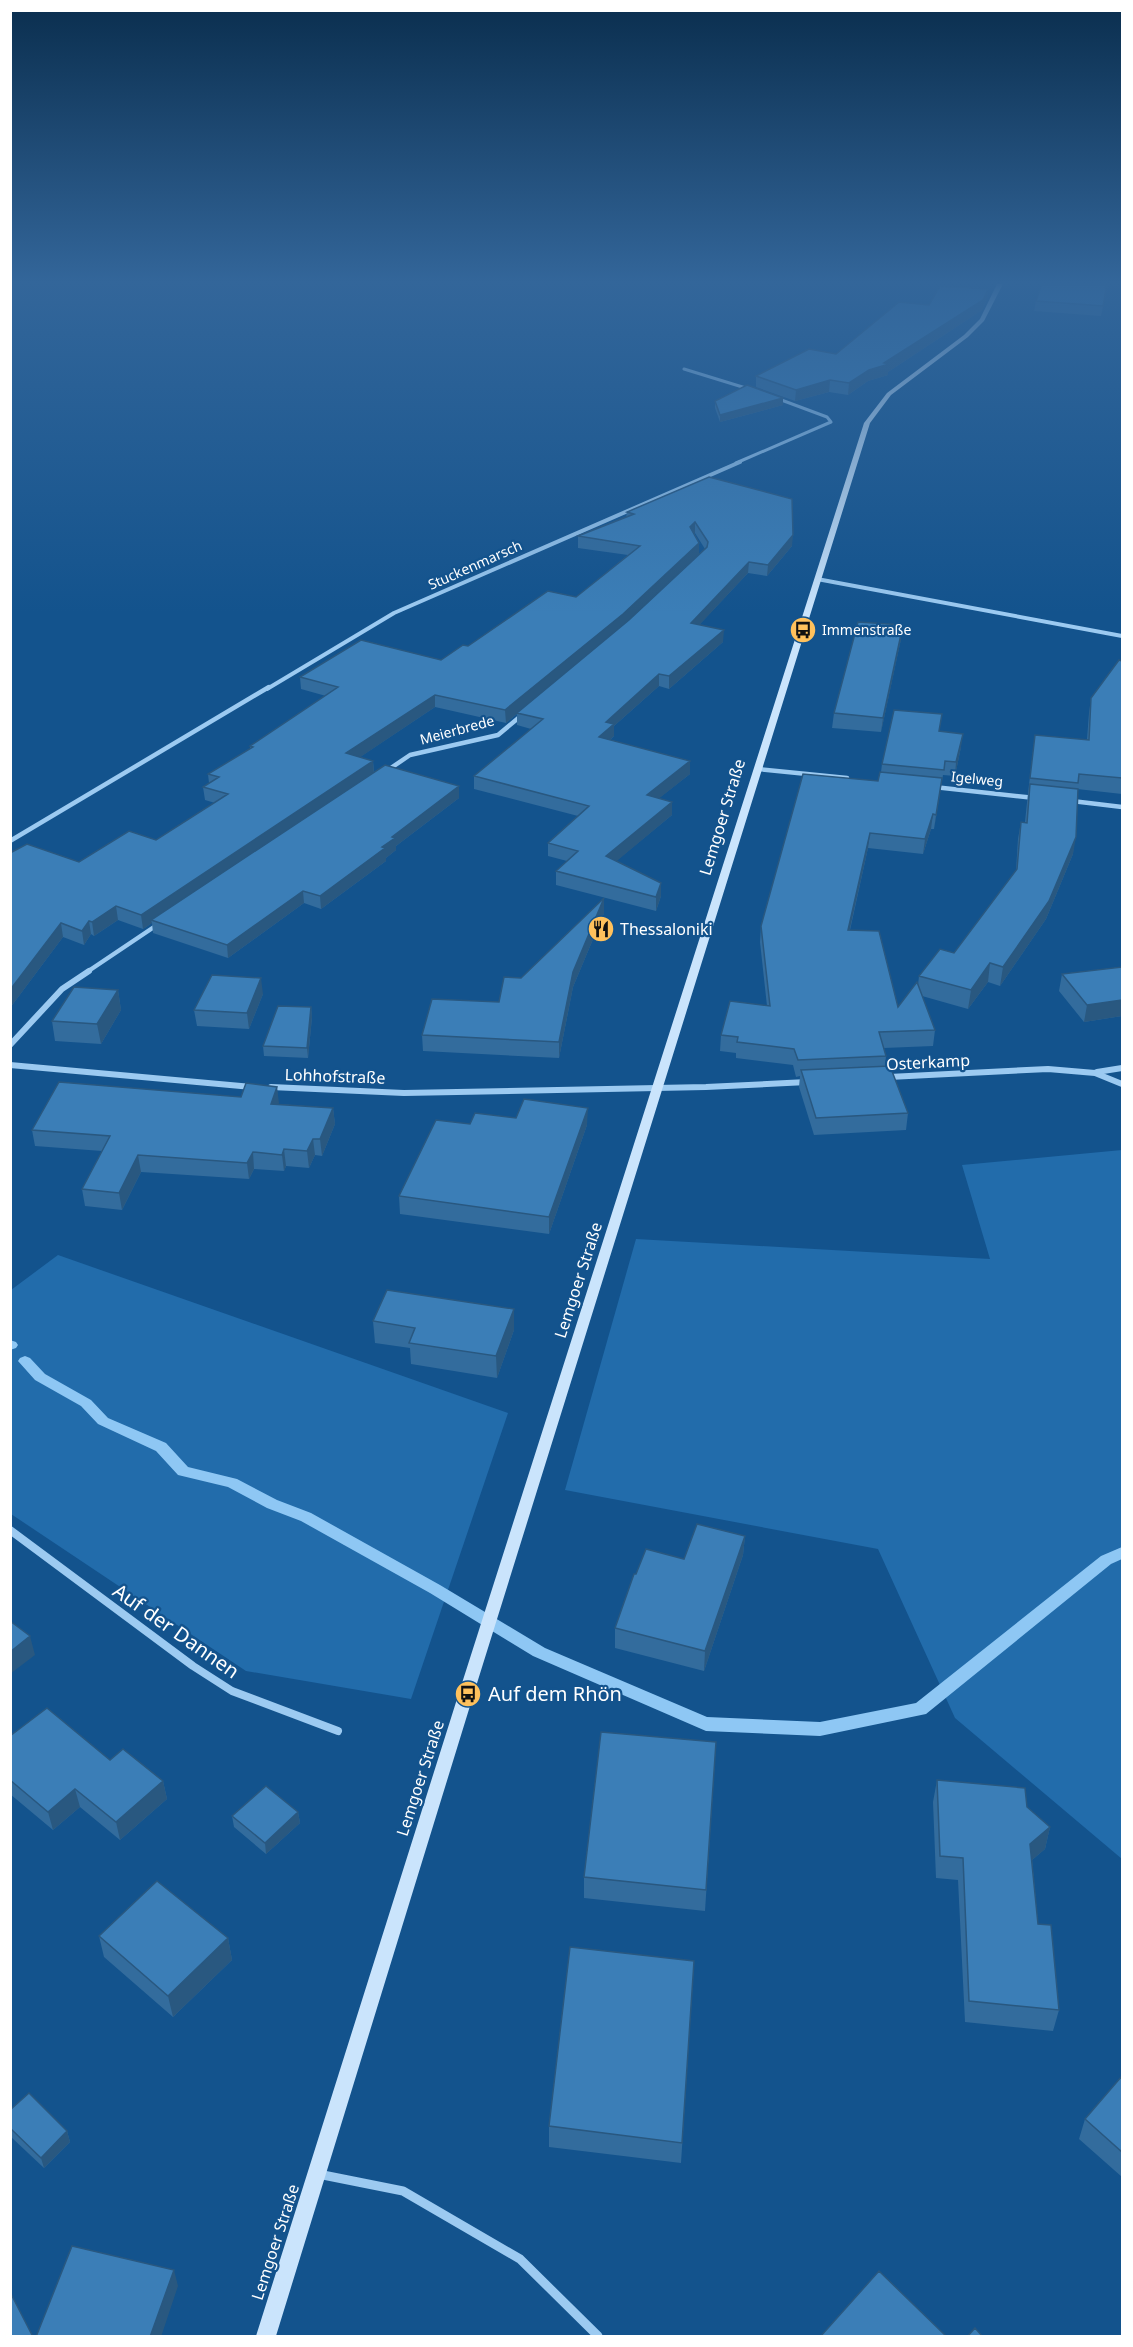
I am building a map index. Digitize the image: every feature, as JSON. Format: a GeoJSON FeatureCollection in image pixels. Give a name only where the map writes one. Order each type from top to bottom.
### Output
{"type":"FeatureCollection","features":[{"type":"Feature","properties":{"kind":"main road","name":"Lemgoer Straße"},"geometry":{"type":"LineString","coordinates":[[266,2337],[867,423],[890,394]]}},
{"type":"Feature","properties":{"kind":"street","name":"Stuckenmarsch"},"geometry":{"type":"LineString","coordinates":[[10,841],[394,613],[831,422],[827,417],[771,396]]}},
{"type":"Feature","properties":{"kind":"street"},"geometry":{"type":"LineString","coordinates":[[818,579],[1122,636]]}},
{"type":"Feature","properties":{"kind":"street","name":"Meierbrede"},"geometry":{"type":"LineString","coordinates":[[380,775],[410,755],[498,735],[525,713]]}},
{"type":"Feature","properties":{"kind":"street"},"geometry":{"type":"LineString","coordinates":[[758,769],[852,779]]}},
{"type":"Feature","properties":{"kind":"street","name":"Igelweg"},"geometry":{"type":"LineString","coordinates":[[922,786],[1040,798]]}},
{"type":"Feature","properties":{"kind":"street"},"geometry":{"type":"LineString","coordinates":[[1064,801],[1122,807]]}},
{"type":"Feature","properties":{"kind":"street"},"geometry":{"type":"LineString","coordinates":[[10,1045],[62,989],[161,922]]}},
{"type":"Feature","properties":{"kind":"street","name":"Lohhofstraße"},"geometry":{"type":"LineString","coordinates":[[10,1065],[219,1085],[404,1093],[660,1087]]}},
{"type":"Feature","properties":{"kind":"street"},"geometry":{"type":"LineString","coordinates":[[1095,1073],[1122,1068]]}},
{"type":"Feature","properties":{"kind":"street","name":"Osterkamp"},"geometry":{"type":"LineString","coordinates":[[883,1078],[1048,1069],[1095,1073],[1122,1084]]}},
{"type":"Feature","properties":{"kind":"street"},"geometry":{"type":"LineString","coordinates":[[660,1087],[812,1082]]}},
{"type":"Feature","properties":{"kind":"street","name":"Auf der Dannen"},"geometry":{"type":"LineString","coordinates":[[10,1530],[193,1666],[232,1691],[338,1731]]}},
{"type":"Feature","properties":{"kind":"street"},"geometry":{"type":"LineString","coordinates":[[317,2174],[403,2191],[491,2242],[520,2259],[598,2337]]}},
{"type":"Feature","properties":{"kind":"shaded area"},"geometry":{"type":"Polygon","coordinates":[[[1122,1150],[1122,1859],[955,1718],[878,1549],[565,1490],[636,1239],[990,1259],[962,1165],[1122,1150]]]}},
{"type":"Feature","properties":{"kind":"shaded area"},"geometry":{"type":"Polygon","coordinates":[[[58,1255],[508,1413],[411,1699],[246,1671],[11,1514],[11,1290],[58,1255]]]}},
{"type":"Feature","properties":{"kind":"building"},"geometry":{"type":"Polygon","coordinates":[[[730,394],[771,394],[783,398],[720,415],[715,401],[730,394]]]}},
{"type":"Feature","properties":{"kind":"building"},"geometry":{"type":"Polygon","coordinates":[[[709,477],[792,499],[793,535],[768,565],[749,562],[691,623],[724,630],[669,676],[659,674],[606,722],[614,724],[599,737],[690,761],[647,795],[672,802],[606,856],[661,883],[656,897],[556,871],[578,851],[548,843],[589,806],[474,776],[543,719],[517,713],[629,620],[707,547],[708,542],[695,522],[690,527],[699,543],[623,614],[505,710],[435,695],[346,753],[373,761],[141,915],[116,906],[92,922],[89,921],[82,931],[61,923],[10,990],[10,853],[27,844],[79,862],[129,831],[156,840],[228,794],[203,787],[219,777],[208,774],[253,747],[250,746],[338,687],[300,677],[361,640],[441,660],[463,645],[468,646],[548,591],[576,597],[640,546],[578,536],[634,514],[627,512],[709,477]]]}},
{"type":"Feature","properties":{"kind":"building"},"geometry":{"type":"Polygon","coordinates":[[[858,622],[903,625],[883,718],[834,713],[858,622]]]}},
{"type":"Feature","properties":{"kind":"building"},"geometry":{"type":"Polygon","coordinates":[[[1119,660],[1122,661],[1122,778],[1079,774],[1078,783],[1030,778],[1035,735],[1089,740],[1091,698],[1119,660]]]}},
{"type":"Feature","properties":{"kind":"building"},"geometry":{"type":"Polygon","coordinates":[[[894,710],[942,714],[939,731],[963,734],[956,762],[945,761],[944,770],[882,764],[894,710]]]}},
{"type":"Feature","properties":{"kind":"building"},"geometry":{"type":"Polygon","coordinates":[[[385,765],[459,786],[392,837],[395,838],[382,847],[385,848],[320,896],[303,891],[227,945],[151,920],[385,765]]]}},
{"type":"Feature","properties":{"kind":"building"},"geometry":{"type":"Polygon","coordinates":[[[880,772],[942,778],[936,815],[933,814],[925,839],[870,833],[848,930],[879,931],[898,1007],[917,982],[935,1030],[879,1032],[886,1056],[798,1060],[794,1049],[737,1042],[738,1037],[721,1035],[730,1001],[770,1006],[761,926],[803,774],[878,781],[880,772]]]}},
{"type":"Feature","properties":{"kind":"building"},"geometry":{"type":"Polygon","coordinates":[[[1030,784],[1078,789],[1076,837],[1049,901],[1003,967],[990,963],[971,990],[919,976],[940,949],[954,953],[1017,869],[1021,822],[1027,823],[1030,784]]]}},
{"type":"Feature","properties":{"kind":"building"},"geometry":{"type":"Polygon","coordinates":[[[604,898],[573,972],[559,1042],[422,1035],[432,999],[499,1002],[504,977],[521,978],[604,898]]]}},
{"type":"Feature","properties":{"kind":"building"},"geometry":{"type":"Polygon","coordinates":[[[1122,967],[1122,1000],[1087,1005],[1062,974],[1122,967]]]}},
{"type":"Feature","properties":{"kind":"building"},"geometry":{"type":"Polygon","coordinates":[[[212,975],[261,978],[247,1013],[194,1010],[212,975]]]}},
{"type":"Feature","properties":{"kind":"building"},"geometry":{"type":"Polygon","coordinates":[[[74,987],[118,990],[97,1024],[52,1021],[74,987]]]}},
{"type":"Feature","properties":{"kind":"building"},"geometry":{"type":"Polygon","coordinates":[[[278,1006],[311,1007],[307,1048],[263,1046],[278,1006]]]}},
{"type":"Feature","properties":{"kind":"building"},"geometry":{"type":"Polygon","coordinates":[[[890,1066],[908,1113],[816,1118],[801,1070],[890,1066]]]}},
{"type":"Feature","properties":{"kind":"building"},"geometry":{"type":"Polygon","coordinates":[[[59,1082],[241,1097],[246,1083],[277,1087],[271,1104],[333,1108],[320,1139],[313,1139],[307,1151],[284,1149],[282,1155],[253,1152],[247,1163],[138,1155],[119,1193],[82,1189],[110,1136],[32,1130],[59,1082]]]}},
{"type":"Feature","properties":{"kind":"building"},"geometry":{"type":"Polygon","coordinates":[[[524,1099],[588,1108],[549,1217],[399,1196],[436,1120],[470,1124],[475,1113],[516,1118],[524,1099]]]}},
{"type":"Feature","properties":{"kind":"building"},"geometry":{"type":"Polygon","coordinates":[[[387,1290],[514,1309],[496,1356],[409,1343],[415,1328],[373,1321],[387,1290]]]}},
{"type":"Feature","properties":{"kind":"building"},"geometry":{"type":"Polygon","coordinates":[[[697,1524],[745,1536],[705,1651],[615,1628],[634,1574],[636,1574],[646,1549],[684,1559],[697,1524]]]}},
{"type":"Feature","properties":{"kind":"building"},"geometry":{"type":"Polygon","coordinates":[[[10,1621],[30,1636],[10,1652],[10,1621]]]}},
{"type":"Feature","properties":{"kind":"building"},"geometry":{"type":"Polygon","coordinates":[[[47,1708],[110,1760],[123,1749],[163,1781],[116,1822],[75,1789],[48,1812],[10,1780],[10,1736],[47,1708]]]}},
{"type":"Feature","properties":{"kind":"building"},"geometry":{"type":"Polygon","coordinates":[[[601,1732],[716,1742],[706,1890],[584,1877],[601,1732]]]}},
{"type":"Feature","properties":{"kind":"building"},"geometry":{"type":"Polygon","coordinates":[[[937,1780],[1025,1788],[1027,1807],[1050,1827],[1030,1844],[1038,1924],[1051,1925],[1059,2010],[969,2001],[963,1858],[940,1856],[937,1780]]]}},
{"type":"Feature","properties":{"kind":"building"},"geometry":{"type":"Polygon","coordinates":[[[266,1786],[298,1812],[265,1843],[232,1816],[266,1786]]]}},
{"type":"Feature","properties":{"kind":"building"},"geometry":{"type":"Polygon","coordinates":[[[157,1881],[228,1938],[168,1996],[99,1936],[157,1881]]]}},
{"type":"Feature","properties":{"kind":"building"},"geometry":{"type":"Polygon","coordinates":[[[570,1947],[694,1961],[682,2143],[549,2126],[570,1947]]]}},
{"type":"Feature","properties":{"kind":"building"},"geometry":{"type":"Polygon","coordinates":[[[1122,2076],[1122,2152],[1085,2119],[1122,2076]]]}},
{"type":"Feature","properties":{"kind":"building"},"geometry":{"type":"Polygon","coordinates":[[[29,2093],[67,2131],[41,2158],[10,2128],[10,2110],[29,2093]]]}},
{"type":"Feature","properties":{"kind":"building"},"geometry":{"type":"Polygon","coordinates":[[[72,2246],[174,2270],[150,2337],[36,2337],[72,2246]]]}},
{"type":"Feature","properties":{"kind":"building"},"geometry":{"type":"Polygon","coordinates":[[[879,2271],[947,2337],[820,2337],[879,2271]]]}},
{"type":"Feature","properties":{"kind":"building"},"geometry":{"type":"Polygon","coordinates":[[[10,2292],[33,2337],[10,2337],[10,2292]]]}},
{"type":"Feature","properties":{"kind":"building"},"geometry":{"type":"Polygon","coordinates":[[[975,2328],[983,2337],[967,2337],[975,2328]]]}},
{"type":"Feature","properties":{"kind":"waterway"},"geometry":{"type":"LineString","coordinates":[[25,1361],[40,1377],[86,1403],[103,1421],[161,1447],[183,1471],[232,1483],[272,1504],[306,1517],[435,1589],[539,1652],[706,1724],[820,1729],[920,1709],[1106,1560],[1122,1553]]}},
{"type":"Feature","properties":{"kind":"place","name":"Immenstraße"},"geometry":{"type":"Point","coordinates":[803,630]}},
{"type":"Feature","properties":{"kind":"place","name":"Thessaloniki"},"geometry":{"type":"Point","coordinates":[601,929]}},
{"type":"Feature","properties":{"kind":"place","name":"Auf dem Rhön"},"geometry":{"type":"Point","coordinates":[468,1694]}}]}
